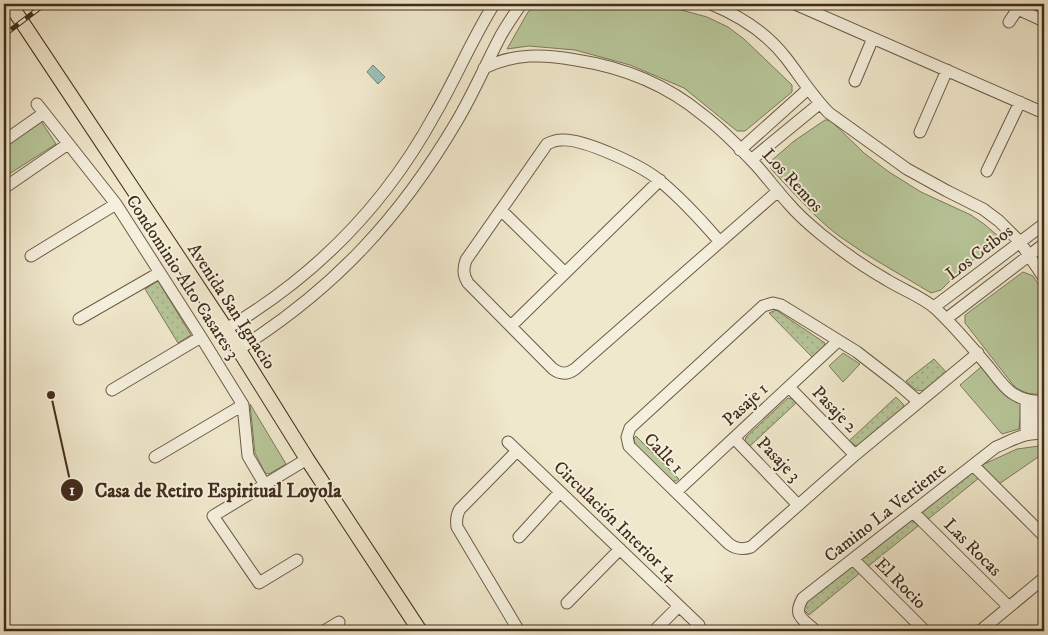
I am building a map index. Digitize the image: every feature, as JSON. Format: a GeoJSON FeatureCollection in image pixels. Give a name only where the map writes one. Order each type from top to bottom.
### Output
{"type":"FeatureCollection","features":[{"type":"Feature","properties":{"kind":"main road","name":"Avenida San Ignacio"},"geometry":{"type":"LineString","coordinates":[[10,4],[226,329],[307,459],[420,631]]}},
{"type":"Feature","properties":{"kind":"street"},"geometry":{"type":"LineString","coordinates":[[226,329],[284,291],[316,266],[342,241],[378,201],[400,171],[435,115],[472,41],[494,4]]}},
{"type":"Feature","properties":{"kind":"street"},"geometry":{"type":"LineString","coordinates":[[239,350],[310,299],[356,256],[392,217],[417,183],[454,126],[500,37],[521,4]]}},
{"type":"Feature","properties":{"kind":"street"},"geometry":{"type":"LineString","coordinates":[[711,4],[745,20],[767,37],[785,57],[819,104],[829,113],[907,170],[983,209],[999,221],[1020,242],[1044,278]]}},
{"type":"Feature","properties":{"kind":"street"},"geometry":{"type":"LineString","coordinates":[[795,4],[1044,112]]}},
{"type":"Feature","properties":{"kind":"street"},"geometry":{"type":"LineString","coordinates":[[1008,22],[1020,6],[1044,20]]}},
{"type":"Feature","properties":{"kind":"street"},"geometry":{"type":"LineString","coordinates":[[855,81],[873,38]]}},
{"type":"Feature","properties":{"kind":"street","name":"Los Remos"},"geometry":{"type":"LineString","coordinates":[[484,68],[510,58],[561,57],[611,67],[651,82],[688,103],[715,125],[751,160],[790,205],[806,220],[839,248],[871,270],[934,307],[1011,392],[1036,401]]}},
{"type":"Feature","properties":{"kind":"street"},"geometry":{"type":"LineString","coordinates":[[920,132],[947,70]]}},
{"type":"Feature","properties":{"kind":"street"},"geometry":{"type":"LineString","coordinates":[[740,150],[808,89]]}},
{"type":"Feature","properties":{"kind":"street"},"geometry":{"type":"LineString","coordinates":[[987,171],[1020,102]]}},
{"type":"Feature","properties":{"kind":"street"},"geometry":{"type":"LineString","coordinates":[[751,160],[819,104]]}},
{"type":"Feature","properties":{"kind":"street","name":"Condominio Alto Casares 3"},"geometry":{"type":"LineString","coordinates":[[4,141],[40,108],[116,204],[243,405],[248,456],[265,485]]}},
{"type":"Feature","properties":{"kind":"street"},"geometry":{"type":"LineString","coordinates":[[720,242],[660,180],[604,151],[569,140],[555,141],[547,144],[466,260],[464,273],[468,283],[553,369],[561,373],[569,373],[575,369],[720,242],[778,191]]}},
{"type":"Feature","properties":{"kind":"street"},"geometry":{"type":"LineString","coordinates":[[4,182],[6,186],[68,144]]}},
{"type":"Feature","properties":{"kind":"street"},"geometry":{"type":"LineString","coordinates":[[400,171],[407,180],[417,183]]}},
{"type":"Feature","properties":{"kind":"street"},"geometry":{"type":"LineString","coordinates":[[511,326],[660,180]]}},
{"type":"Feature","properties":{"kind":"street"},"geometry":{"type":"LineString","coordinates":[[31,256],[116,204]]}},
{"type":"Feature","properties":{"kind":"street"},"geometry":{"type":"LineString","coordinates":[[501,210],[565,273]]}},
{"type":"Feature","properties":{"kind":"street","name":"Los Ceibos"},"geometry":{"type":"LineString","coordinates":[[934,307],[1044,224]]}},
{"type":"Feature","properties":{"kind":"street"},"geometry":{"type":"LineString","coordinates":[[342,241],[351,248],[356,256]]}},
{"type":"Feature","properties":{"kind":"street","name":"Los Ceibos"},"geometry":{"type":"LineString","coordinates":[[946,320],[1044,244]]}},
{"type":"Feature","properties":{"kind":"street"},"geometry":{"type":"LineString","coordinates":[[79,319],[159,273]]}},
{"type":"Feature","properties":{"kind":"street","name":"Calle 1"},"geometry":{"type":"LineString","coordinates":[[919,402],[857,352],[780,305],[773,303],[764,306],[630,428],[627,437],[629,446],[729,544],[741,549],[751,547],[855,455],[978,354]]}},
{"type":"Feature","properties":{"kind":"street"},"geometry":{"type":"LineString","coordinates":[[112,390],[201,337]]}},
{"type":"Feature","properties":{"kind":"street","name":"Pasaje 1"},"geometry":{"type":"LineString","coordinates":[[676,492],[838,342]]}},
{"type":"Feature","properties":{"kind":"street","name":"Pasaje 2"},"geometry":{"type":"LineString","coordinates":[[789,387],[855,455]]}},
{"type":"Feature","properties":{"kind":"street","name":"Camino La Vertiente"},"geometry":{"type":"LineString","coordinates":[[816,631],[798,614],[797,607],[802,598],[996,447],[1035,433],[1036,401]]}},
{"type":"Feature","properties":{"kind":"street"},"geometry":{"type":"LineString","coordinates":[[155,457],[243,405]]}},
{"type":"Feature","properties":{"kind":"street","name":"Pasaje 3"},"geometry":{"type":"LineString","coordinates":[[734,438],[798,505]]}},
{"type":"Feature","properties":{"kind":"street","name":"Circulación Interior 14"},"geometry":{"type":"LineString","coordinates":[[508,442],[699,625]]}},
{"type":"Feature","properties":{"kind":"street"},"geometry":{"type":"LineString","coordinates":[[516,630],[457,527],[456,518],[460,509],[517,451]]}},
{"type":"Feature","properties":{"kind":"street"},"geometry":{"type":"LineString","coordinates":[[297,560],[259,583],[213,516],[307,459]]}},
{"type":"Feature","properties":{"kind":"street"},"geometry":{"type":"LineString","coordinates":[[973,465],[1044,536]]}},
{"type":"Feature","properties":{"kind":"street"},"geometry":{"type":"LineString","coordinates":[[519,537],[560,492]]}},
{"type":"Feature","properties":{"kind":"street","name":"Las Rocas"},"geometry":{"type":"LineString","coordinates":[[913,512],[1009,607]]}},
{"type":"Feature","properties":{"kind":"street"},"geometry":{"type":"LineString","coordinates":[[567,603],[620,549]]}},
{"type":"Feature","properties":{"kind":"street","name":"El Rocio"},"geometry":{"type":"LineString","coordinates":[[853,559],[925,631]]}},
{"type":"Feature","properties":{"kind":"street"},"geometry":{"type":"LineString","coordinates":[[980,631],[1044,578]]}},
{"type":"Feature","properties":{"kind":"street"},"geometry":{"type":"LineString","coordinates":[[654,631],[679,606]]}},
{"type":"Feature","properties":{"kind":"street"},"geometry":{"type":"LineString","coordinates":[[324,631],[338,622]]}},
{"type":"Feature","properties":{"kind":"green space"},"geometry":{"type":"Polygon","coordinates":[[[539,4],[660,4],[707,17],[728,27],[744,39],[792,85],[792,92],[745,131],[737,131],[684,88],[630,65],[575,50],[529,46],[507,49],[528,12],[539,4]]]}},
{"type":"Feature","properties":{"kind":"green space"},"geometry":{"type":"Polygon","coordinates":[[[1027,4],[1044,4],[1044,16],[1027,8],[1027,4]]]}},
{"type":"Feature","properties":{"kind":"green space"},"geometry":{"type":"Polygon","coordinates":[[[825,120],[830,120],[864,153],[889,172],[921,192],[971,215],[984,224],[998,236],[998,242],[965,266],[941,290],[931,293],[839,236],[812,213],[771,169],[771,161],[794,141],[825,120]]]}},
{"type":"Feature","properties":{"kind":"green space"},"geometry":{"type":"Polygon","coordinates":[[[41,121],[56,144],[6,176],[4,172],[4,145],[41,121]]]}},
{"type":"Feature","properties":{"kind":"green space"},"geometry":{"type":"Polygon","coordinates":[[[1023,272],[1033,276],[1044,293],[1044,393],[1040,394],[1028,393],[1014,386],[965,323],[965,315],[1023,272]]]}},
{"type":"Feature","properties":{"kind":"green space"},"geometry":{"type":"Polygon","coordinates":[[[158,281],[191,335],[178,343],[145,289],[158,281]]]}},
{"type":"Feature","properties":{"kind":"green space"},"geometry":{"type":"Polygon","coordinates":[[[776,310],[825,343],[823,348],[812,357],[769,313],[776,310]]]}},
{"type":"Feature","properties":{"kind":"green space"},"geometry":{"type":"Polygon","coordinates":[[[843,353],[860,364],[843,382],[829,366],[843,353]]]}},
{"type":"Feature","properties":{"kind":"green space"},"geometry":{"type":"Polygon","coordinates":[[[934,359],[947,373],[921,391],[906,381],[934,359]]]}},
{"type":"Feature","properties":{"kind":"green space"},"geometry":{"type":"Polygon","coordinates":[[[981,367],[1009,398],[1022,405],[1019,429],[1002,434],[960,385],[981,367]]]}},
{"type":"Feature","properties":{"kind":"green space"},"geometry":{"type":"Polygon","coordinates":[[[896,397],[904,405],[902,409],[858,446],[849,441],[896,397]]]}},
{"type":"Feature","properties":{"kind":"green space"},"geometry":{"type":"Polygon","coordinates":[[[788,398],[796,403],[750,446],[745,441],[746,437],[788,398]]]}},
{"type":"Feature","properties":{"kind":"green space"},"geometry":{"type":"Polygon","coordinates":[[[250,404],[286,464],[269,474],[265,473],[255,453],[250,404]]]}},
{"type":"Feature","properties":{"kind":"green space"},"geometry":{"type":"Polygon","coordinates":[[[636,436],[679,479],[672,481],[634,443],[636,436]]]}},
{"type":"Feature","properties":{"kind":"green space"},"geometry":{"type":"Polygon","coordinates":[[[1044,447],[1044,453],[999,484],[982,465],[1017,449],[1044,447]]]}},
{"type":"Feature","properties":{"kind":"green space"},"geometry":{"type":"Polygon","coordinates":[[[970,473],[974,473],[979,478],[927,520],[922,514],[922,510],[970,473]]]}},
{"type":"Feature","properties":{"kind":"green space"},"geometry":{"type":"Polygon","coordinates":[[[909,520],[918,526],[866,568],[861,562],[861,557],[909,520]]]}},
{"type":"Feature","properties":{"kind":"green space"},"geometry":{"type":"Polygon","coordinates":[[[852,567],[856,568],[860,573],[809,615],[803,609],[803,604],[852,567]]]}},
{"type":"Feature","properties":{"kind":"water"},"geometry":{"type":"Polygon","coordinates":[[[373,65],[385,77],[378,84],[367,72],[373,65]]]}},
{"type":"Feature","properties":{"kind":"railway"},"geometry":{"type":"LineString","coordinates":[[4,35],[45,4]]}},
{"type":"Feature","properties":{"kind":"place","name":"Casa de Retiro Espiritual Loyola"},"geometry":{"type":"Point","coordinates":[51,395]}}]}
